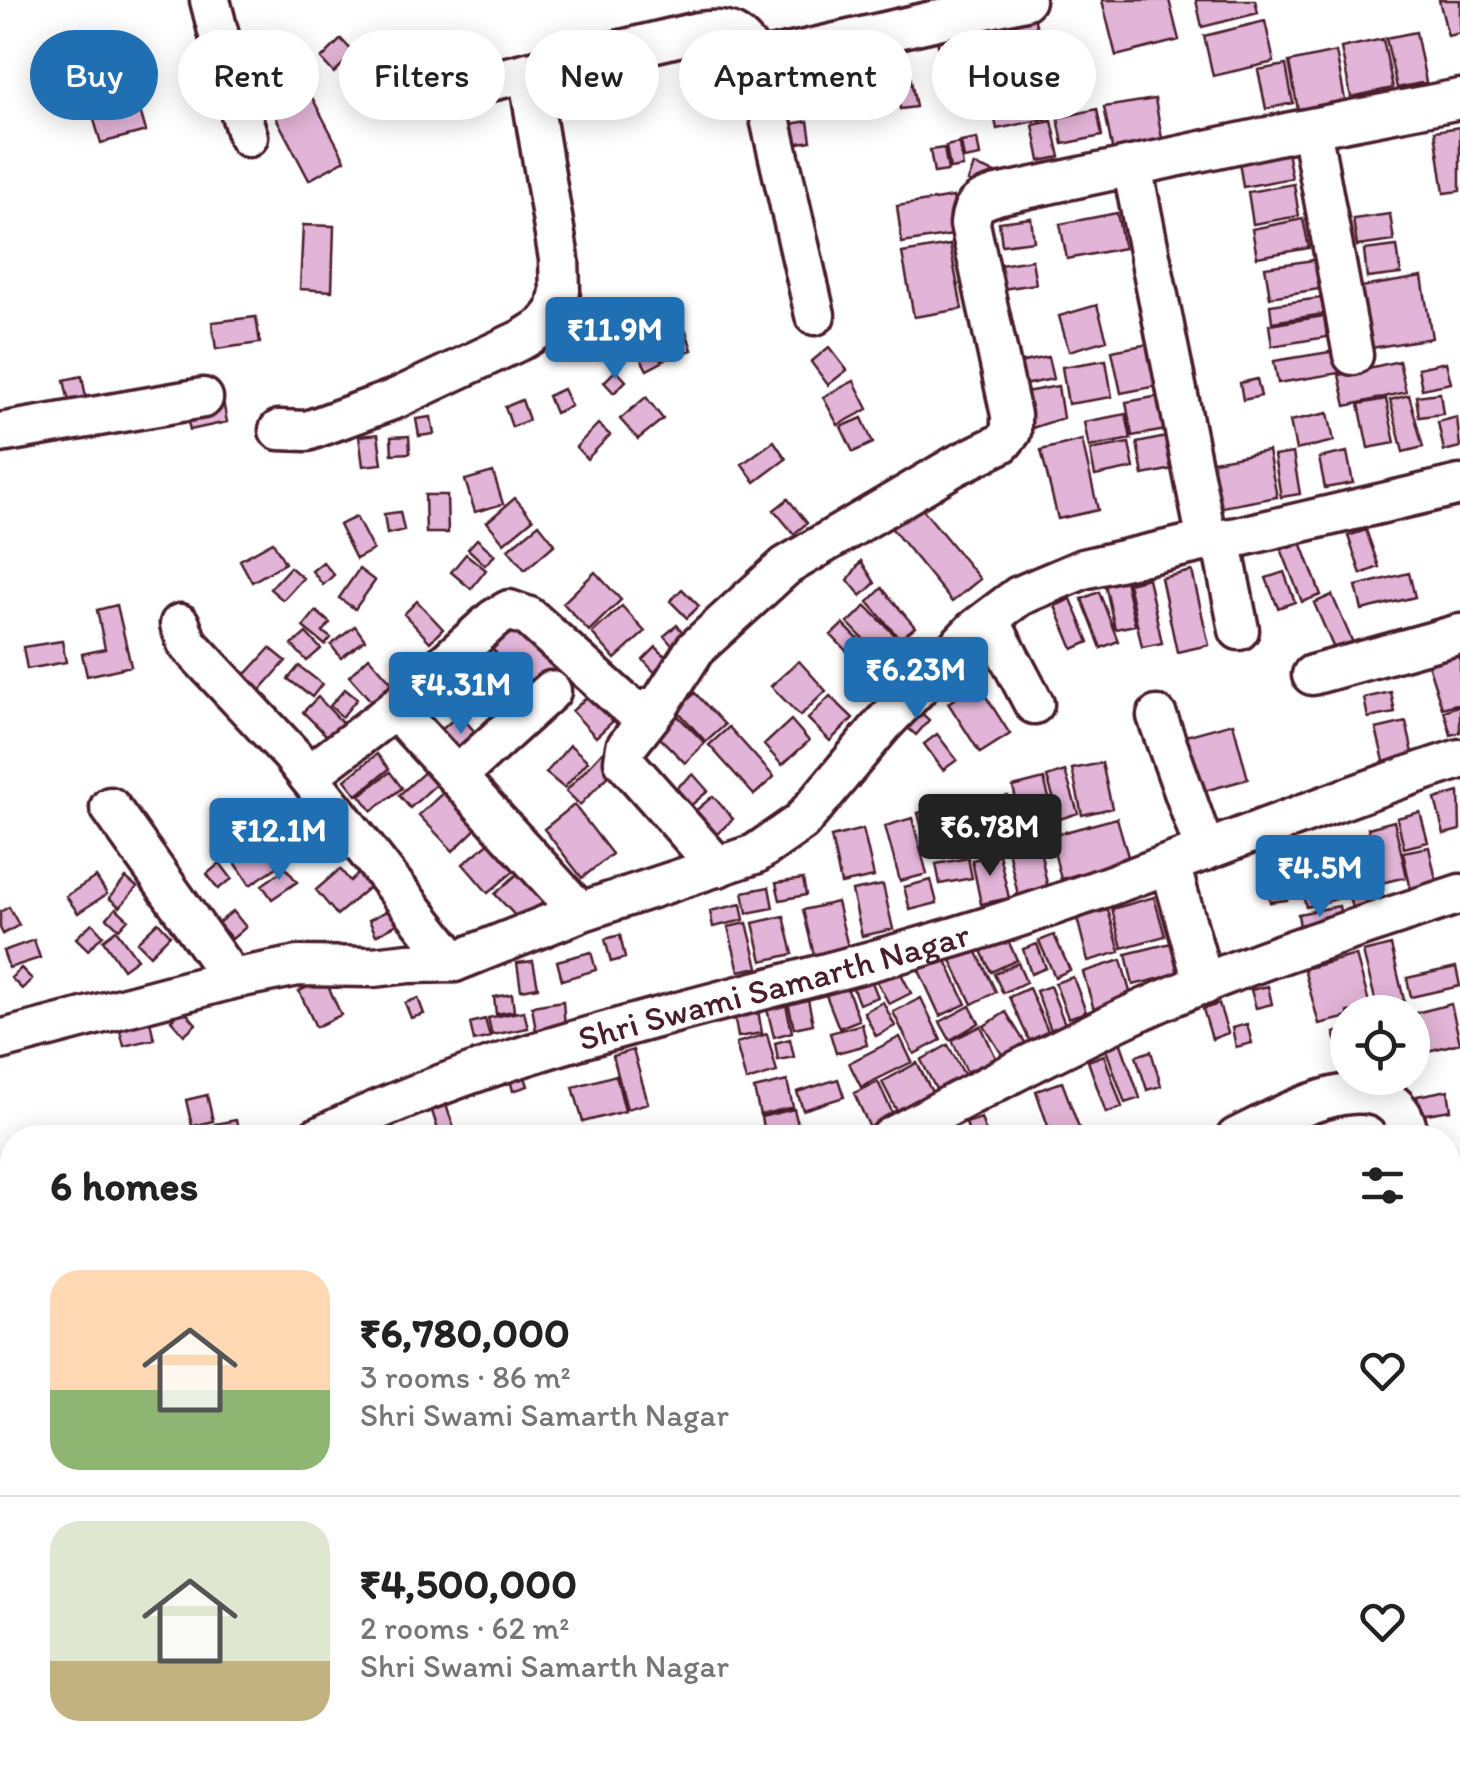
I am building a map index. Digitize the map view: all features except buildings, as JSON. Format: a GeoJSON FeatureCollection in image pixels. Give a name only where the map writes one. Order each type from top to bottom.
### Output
{"type":"FeatureCollection","features":[{"type":"Feature","properties":{"kind":"street"},"geometry":{"type":"LineString","coordinates":[[210,0],[248,137]]}},
{"type":"Feature","properties":{"kind":"street"},"geometry":{"type":"LineString","coordinates":[[845,30],[884,16],[1025,0]]}},
{"type":"Feature","properties":{"kind":"street"},"geometry":{"type":"LineString","coordinates":[[718,866],[624,761],[626,748],[695,649],[786,566],[955,466],[1002,443],[1011,432],[1012,415],[970,224],[971,210],[997,195],[1460,99]]}},
{"type":"Feature","properties":{"kind":"street"},"geometry":{"type":"LineString","coordinates":[[279,430],[307,431],[395,398],[544,326],[556,311],[561,277],[536,120]]}},
{"type":"Feature","properties":{"kind":"street"},"geometry":{"type":"LineString","coordinates":[[771,120],[815,316]]}},
{"type":"Feature","properties":{"kind":"street"},"geometry":{"type":"LineString","coordinates":[[1311,129],[1354,355]]}},
{"type":"Feature","properties":{"kind":"street"},"geometry":{"type":"LineString","coordinates":[[1132,166],[1214,540],[1239,630]]}},
{"type":"Feature","properties":{"kind":"street"},"geometry":{"type":"LineString","coordinates":[[0,434],[202,398]]}},
{"type":"Feature","properties":{"kind":"street"},"geometry":{"type":"LineString","coordinates":[[0,1040],[232,979],[298,966],[454,962],[580,912],[755,854],[801,822],[883,724],[974,630],[1020,596],[1083,570],[1460,485]]}},
{"type":"Feature","properties":{"kind":"street"},"geometry":{"type":"LineString","coordinates":[[308,776],[395,709],[494,619],[509,610],[529,616],[639,713],[660,704]]}},
{"type":"Feature","properties":{"kind":"street"},"geometry":{"type":"LineString","coordinates":[[989,619],[1034,704]]}},
{"type":"Feature","properties":{"kind":"street"},"geometry":{"type":"LineString","coordinates":[[180,624],[188,643],[291,754],[454,962]]}},
{"type":"Feature","properties":{"kind":"street"},"geometry":{"type":"LineString","coordinates":[[1312,675],[1460,634]]}},
{"type":"Feature","properties":{"kind":"street"},"geometry":{"type":"LineString","coordinates":[[456,776],[552,690]]}},
{"type":"Feature","properties":{"kind":"street"},"geometry":{"type":"LineString","coordinates":[[395,709],[580,912]]}},
{"type":"Feature","properties":{"kind":"street"},"geometry":{"type":"LineString","coordinates":[[1157,716],[1187,857],[1204,985]]}},
{"type":"Feature","properties":{"kind":"street","name":"Shri Swami Samarth Nagar"},"geometry":{"type":"LineString","coordinates":[[342,1125],[484,1070],[618,1028],[932,944],[1460,759]]}},
{"type":"Feature","properties":{"kind":"street"},"geometry":{"type":"LineString","coordinates":[[110,807],[232,979]]}},
{"type":"Feature","properties":{"kind":"street"},"geometry":{"type":"LineString","coordinates":[[914,1125],[1012,1072],[1166,999],[1314,942],[1460,894]]}},
{"type":"Feature","properties":{"kind":"street"},"geometry":{"type":"LineString","coordinates":[[1265,1125],[1324,1099],[1354,1092],[1381,1096],[1401,1114],[1405,1125]]}}]}
